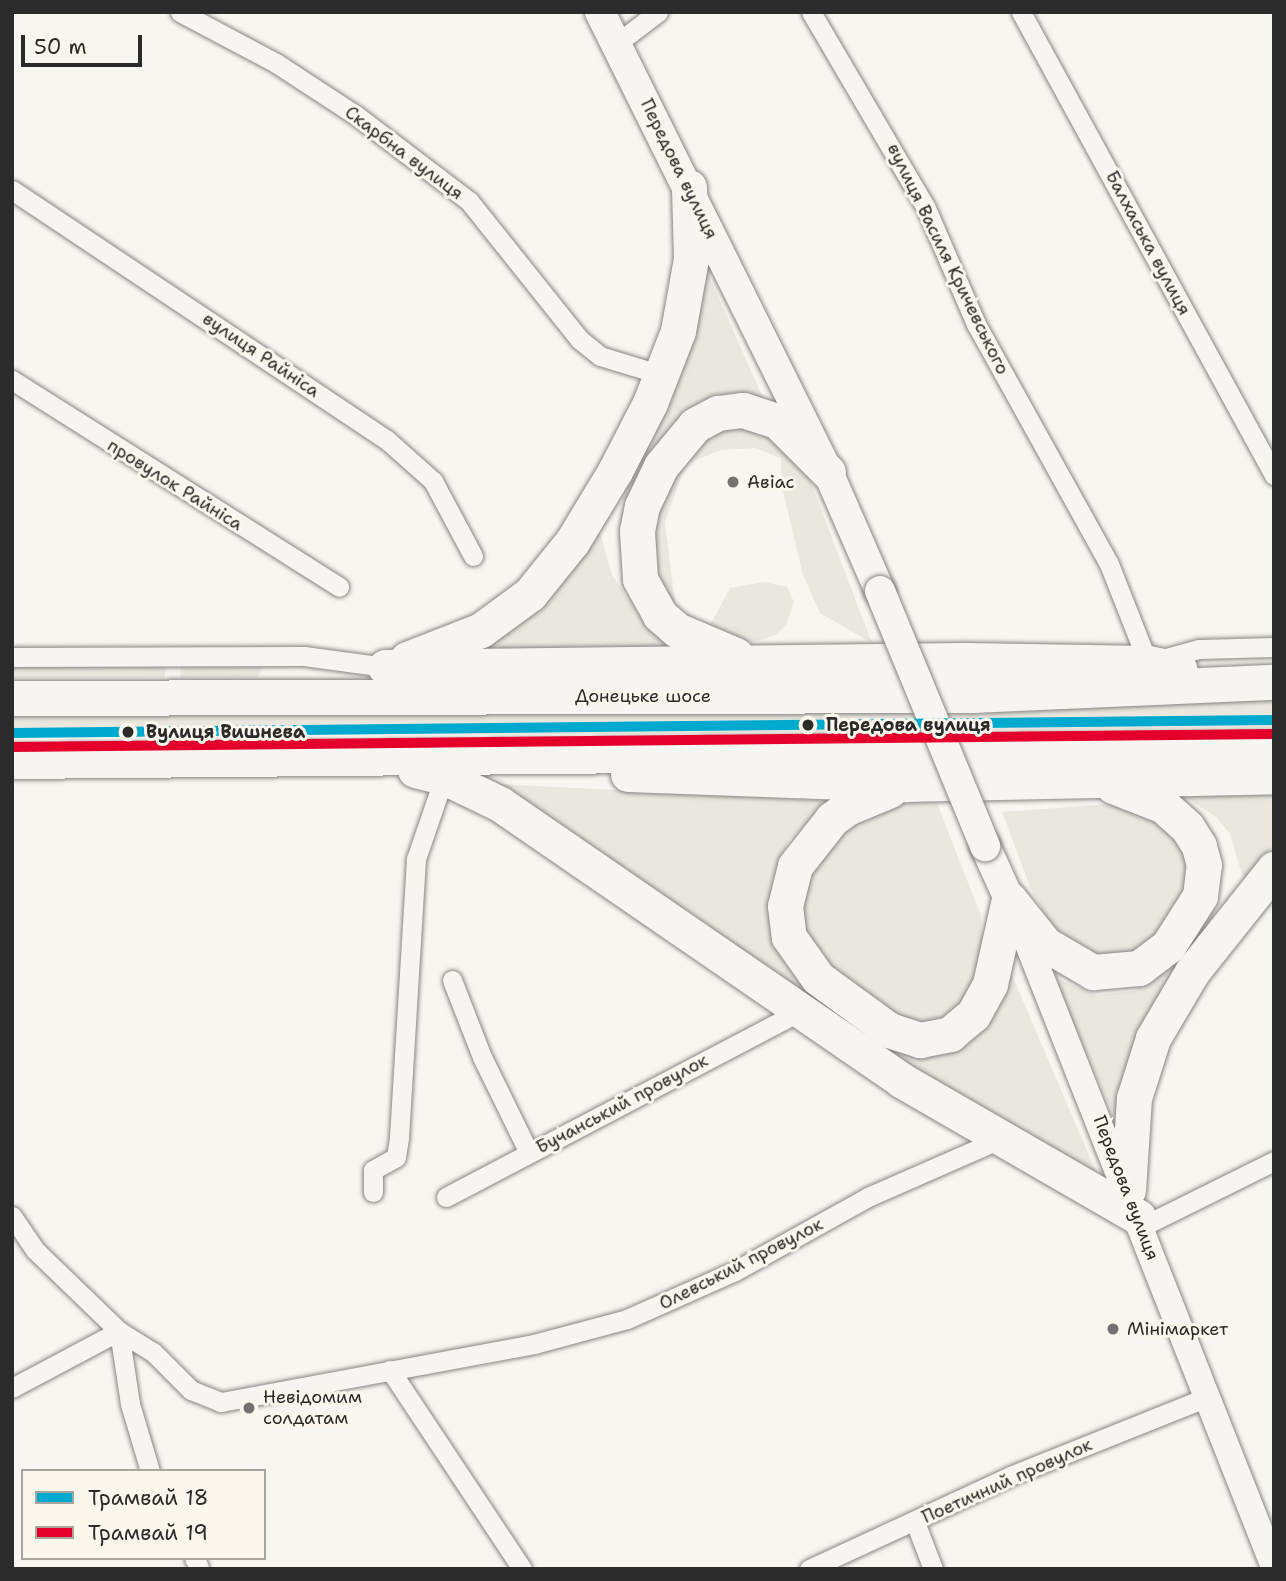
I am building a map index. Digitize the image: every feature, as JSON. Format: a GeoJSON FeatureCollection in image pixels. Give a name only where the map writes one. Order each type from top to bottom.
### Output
{"type":"FeatureCollection","features":[{"type":"Feature","properties":{"kind":"highway"},"geometry":{"type":"LineString","coordinates":[[265,696],[385,667],[481,630],[530,594],[572,542],[615,471],[662,374],[688,286],[689,187]]}},
{"type":"Feature","properties":{"kind":"highway"},"geometry":{"type":"LineString","coordinates":[[752,661],[692,638],[660,615],[637,564],[642,506],[660,466],[685,433],[708,417],[729,410],[759,412],[777,421],[828,472]]}},
{"type":"Feature","properties":{"kind":"highway"},"geometry":{"type":"LineString","coordinates":[[385,667],[752,661],[1148,663],[1261,682]]}},
{"type":"Feature","properties":{"kind":"highway"},"geometry":{"type":"LineString","coordinates":[[447,666],[574,696]]}},
{"type":"Feature","properties":{"kind":"highway","name":"Донецьке шосе"},"geometry":{"type":"LineString","coordinates":[[12,698],[972,695],[1261,682]]}},
{"type":"Feature","properties":{"kind":"highway"},"geometry":{"type":"LineString","coordinates":[[12,761],[485,760],[1274,749]]}},
{"type":"Feature","properties":{"kind":"highway"},"geometry":{"type":"LineString","coordinates":[[374,760],[444,777],[500,804],[798,1012],[998,1140],[1136,1211],[1135,1098],[1153,1038],[1192,972],[1274,869]]}},
{"type":"Feature","properties":{"kind":"highway"},"geometry":{"type":"LineString","coordinates":[[485,760],[674,779],[907,784],[1274,776]]}},
{"type":"Feature","properties":{"kind":"highway"},"geometry":{"type":"LineString","coordinates":[[1009,899],[1045,944],[1093,972],[1139,968],[1180,932],[1193,913],[1203,880],[1199,846],[1186,827],[1164,806],[1090,779]]}},
{"type":"Feature","properties":{"kind":"highway"},"geometry":{"type":"LineString","coordinates":[[907,784],[847,808],[815,836],[795,866],[788,884],[786,921],[789,937],[806,964],[836,993],[889,1030],[920,1040],[936,1039],[961,1026],[983,1000],[1009,899]]}},
{"type":"Feature","properties":{"kind":"main road","name":"Передова вулиця"},"geometry":{"type":"LineString","coordinates":[[600,12],[828,472],[1009,899],[1136,1211],[1274,1567]]}},
{"type":"Feature","properties":{"kind":"street","name":"Скарбна вулиця"},"geometry":{"type":"LineString","coordinates":[[180,12],[276,63],[377,132],[469,201],[579,339],[600,356],[662,374]]}},
{"type":"Feature","properties":{"kind":"street"},"geometry":{"type":"LineString","coordinates":[[616,44],[658,12]]}},
{"type":"Feature","properties":{"kind":"street","name":"вулиця Василя Кричевського"},"geometry":{"type":"LineString","coordinates":[[811,12],[925,206],[976,324],[1109,564],[1148,663]]}},
{"type":"Feature","properties":{"kind":"street","name":"Балхаська вулиця"},"geometry":{"type":"LineString","coordinates":[[1021,12],[1274,475]]}},
{"type":"Feature","properties":{"kind":"street","name":"вулиця Райніса"},"geometry":{"type":"LineString","coordinates":[[12,190],[387,440],[433,481],[473,556]]}},
{"type":"Feature","properties":{"kind":"street","name":"провулок Райніса"},"geometry":{"type":"LineString","coordinates":[[12,380],[339,587]]}},
{"type":"Feature","properties":{"kind":"street"},"geometry":{"type":"LineString","coordinates":[[1148,663],[1199,649],[1274,647]]}},
{"type":"Feature","properties":{"kind":"street"},"geometry":{"type":"LineString","coordinates":[[12,657],[304,656],[385,667]]}},
{"type":"Feature","properties":{"kind":"street"},"geometry":{"type":"LineString","coordinates":[[373,1192],[373,1170],[387,1166],[398,1147],[416,859],[444,777]]}},
{"type":"Feature","properties":{"kind":"street"},"geometry":{"type":"LineString","coordinates":[[453,980],[482,1057],[529,1153]]}},
{"type":"Feature","properties":{"kind":"street","name":"Бучанський провулок"},"geometry":{"type":"LineString","coordinates":[[446,1197],[798,1012]]}},
{"type":"Feature","properties":{"kind":"street","name":"Олевський провулок"},"geometry":{"type":"LineString","coordinates":[[12,1216],[35,1250],[119,1331],[153,1352],[191,1390],[221,1402],[534,1344],[673,1302],[868,1197],[998,1140]]}},
{"type":"Feature","properties":{"kind":"street"},"geometry":{"type":"LineString","coordinates":[[1136,1211],[1274,1161]]}},
{"type":"Feature","properties":{"kind":"street"},"geometry":{"type":"LineString","coordinates":[[12,1388],[119,1331],[130,1404],[149,1469]]}},
{"type":"Feature","properties":{"kind":"street"},"geometry":{"type":"LineString","coordinates":[[390,1370],[522,1569]]}},
{"type":"Feature","properties":{"kind":"street","name":"Поетичний провулок"},"geometry":{"type":"LineString","coordinates":[[809,1569],[1010,1476],[1208,1397]]}},
{"type":"Feature","properties":{"kind":"street"},"geometry":{"type":"LineString","coordinates":[[915,1522],[933,1569]]}},
{"type":"Feature","properties":{"kind":"shaded area"},"geometry":{"type":"Polygon","coordinates":[[[702,260],[768,409],[734,402],[621,520],[625,495],[648,442],[702,260]]]}},
{"type":"Feature","properties":{"kind":"shaded area"},"geometry":{"type":"Polygon","coordinates":[[[758,421],[805,467],[872,643],[820,613],[803,575],[782,487],[781,458],[755,448],[721,450],[686,464],[665,522],[675,603],[664,604],[648,578],[659,494],[700,434],[758,421]]]}},
{"type":"Feature","properties":{"kind":"shaded area"},"geometry":{"type":"Polygon","coordinates":[[[599,530],[612,575],[638,612],[667,641],[665,648],[460,649],[599,530]]]}},
{"type":"Feature","properties":{"kind":"shaded area"},"geometry":{"type":"Polygon","coordinates":[[[764,582],[787,587],[794,602],[786,625],[776,635],[753,642],[705,634],[730,588],[764,582]]]}},
{"type":"Feature","properties":{"kind":"shaded area"},"geometry":{"type":"Polygon","coordinates":[[[257,664],[262,667],[258,677],[181,678],[180,665],[257,664]]]}},
{"type":"Feature","properties":{"kind":"shaded area"},"geometry":{"type":"Polygon","coordinates":[[[12,665],[165,665],[165,678],[12,678],[12,665]]]}},
{"type":"Feature","properties":{"kind":"shaded area"},"geometry":{"type":"Polygon","coordinates":[[[12,698],[1274,698],[1274,734],[12,734],[12,698]]]}},
{"type":"Feature","properties":{"kind":"shaded area"},"geometry":{"type":"Polygon","coordinates":[[[481,783],[831,801],[789,840],[776,867],[770,903],[778,951],[786,965],[913,1052],[1006,961],[1103,1188],[1004,1133],[481,783]]]}},
{"type":"Feature","properties":{"kind":"shaded area"},"geometry":{"type":"Polygon","coordinates":[[[1274,790],[1274,844],[1244,881],[1230,834],[1216,817],[1176,791],[1274,790]]]}},
{"type":"Feature","properties":{"kind":"shaded area"},"geometry":{"type":"Polygon","coordinates":[[[937,803],[981,916],[983,966],[950,1020],[903,1026],[851,991],[793,924],[823,836],[891,804],[937,803]]]}},
{"type":"Feature","properties":{"kind":"shaded area"},"geometry":{"type":"Polygon","coordinates":[[[1123,803],[1162,816],[1196,871],[1158,945],[1108,965],[1053,929],[1030,887],[1002,812],[1123,803]]]}},
{"type":"Feature","properties":{"kind":"shaded area"},"geometry":{"type":"Polygon","coordinates":[[[1216,901],[1213,915],[1116,1120],[1053,977],[1096,995],[1133,991],[1148,982],[1216,901]]]}},
{"type":"Feature","properties":{"kind":"tram line","name":"18"},"geometry":{"type":"LineString","coordinates":[[12,733],[1274,720]]}},
{"type":"Feature","properties":{"kind":"tram line","name":"19"},"geometry":{"type":"LineString","coordinates":[[12,747],[1274,734]]}},
{"type":"Feature","properties":{"kind":"place","name":"Авіас"},"geometry":{"type":"Point","coordinates":[733,482]}},
{"type":"Feature","properties":{"kind":"place","name":"Передова вулиця"},"geometry":{"type":"Point","coordinates":[808,725]}},
{"type":"Feature","properties":{"kind":"place","name":"Вулиця Вишнева"},"geometry":{"type":"Point","coordinates":[128,732]}},
{"type":"Feature","properties":{"kind":"place","name":"Мінімаркет"},"geometry":{"type":"Point","coordinates":[1113,1329]}},
{"type":"Feature","properties":{"kind":"place","name":"Невідомим солдатам"},"geometry":{"type":"Point","coordinates":[249,1408]}}]}
